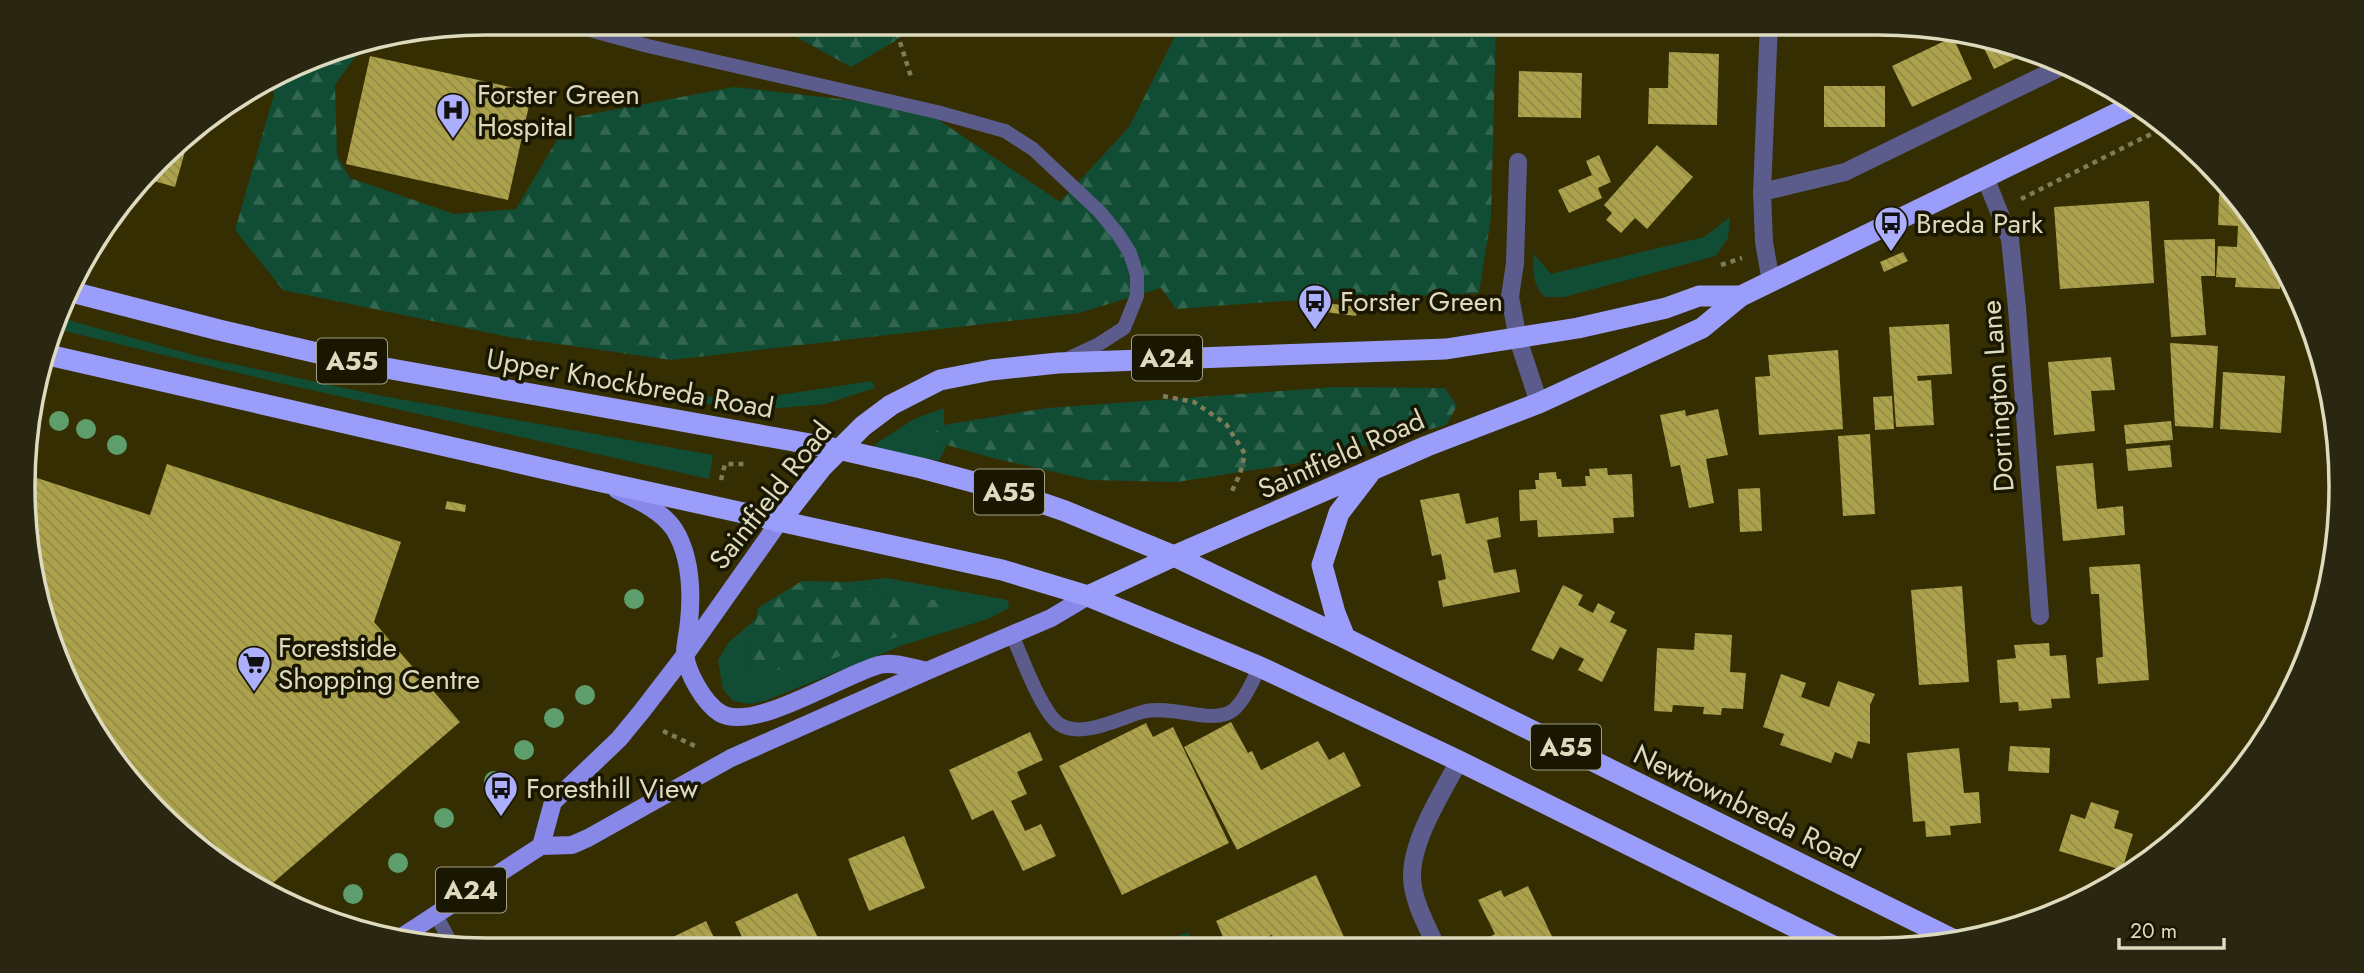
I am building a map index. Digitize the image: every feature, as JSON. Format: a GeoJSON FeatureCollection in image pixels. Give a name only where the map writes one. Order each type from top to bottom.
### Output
{"type":"FeatureCollection","features":[{"type":"Feature","properties":{"kind":"highway","name":"Saintfield Road"},"geometry":{"type":"LineString","coordinates":[[1088,596],[1427,446],[1539,403],[1702,328],[1741,296],[2125,109]]}},
{"type":"Feature","properties":{"kind":"highway","name":"Upper Knockbreda Road"},"geometry":{"type":"LineString","coordinates":[[79,294],[369,365],[838,449],[921,468],[1007,491],[1065,511],[1174,556]]}},
{"type":"Feature","properties":{"kind":"highway","name":"Saintfield Road"},"geometry":{"type":"LineString","coordinates":[[779,522],[838,449],[891,405],[940,380],[991,370],[1058,363],[1446,349],[1518,339],[1666,307],[1699,296],[1741,296]]}},
{"type":"Feature","properties":{"kind":"highway","name":"A55"},"geometry":{"type":"LineString","coordinates":[[54,356],[779,522],[1002,570],[1088,596],[1260,667],[1459,761],[1817,938]]}},
{"type":"Feature","properties":{"kind":"highway"},"geometry":{"type":"LineString","coordinates":[[1345,638],[1322,565],[1339,513],[1371,472]]}},
{"type":"Feature","properties":{"kind":"highway","name":"Newtownbreda Road"},"geometry":{"type":"LineString","coordinates":[[1174,556],[1940,933]]}},
{"type":"Feature","properties":{"kind":"main road"},"geometry":{"type":"LineString","coordinates":[[598,481],[649,506],[673,528],[684,551],[688,570],[691,603],[685,655]]}},
{"type":"Feature","properties":{"kind":"main road","name":"Saintfield Road"},"geometry":{"type":"LineString","coordinates":[[541,846],[553,802],[619,738],[685,655],[779,522]]}},
{"type":"Feature","properties":{"kind":"main road","name":"Saintfield Road"},"geometry":{"type":"LineString","coordinates":[[410,931],[541,846],[572,845],[588,838],[721,763],[927,670],[1051,618],[1088,596]]}},
{"type":"Feature","properties":{"kind":"main road","name":"A24"},"geometry":{"type":"LineString","coordinates":[[685,655],[697,687],[707,703],[721,714],[741,718],[765,713],[882,664],[927,670]]}},
{"type":"Feature","properties":{"kind":"street"},"geometry":{"type":"LineString","coordinates":[[1769,35],[1762,192],[1764,242],[1771,282]]}},
{"type":"Feature","properties":{"kind":"street"},"geometry":{"type":"LineString","coordinates":[[1762,192],[1845,172],[2053,71]]}},
{"type":"Feature","properties":{"kind":"street"},"geometry":{"type":"LineString","coordinates":[[1518,162],[1515,263],[1510,297],[1518,339],[1539,403]]}},
{"type":"Feature","properties":{"kind":"street","name":"Dorrington Lane"},"geometry":{"type":"LineString","coordinates":[[1985,177],[2010,239],[2040,616]]}},
{"type":"Feature","properties":{"kind":"street"},"geometry":{"type":"LineString","coordinates":[[1433,938],[1416,897],[1412,876],[1416,853],[1427,822],[1459,761]]}},
{"type":"Feature","properties":{"kind":"lane"},"geometry":{"type":"LineString","coordinates":[[608,35],[921,108],[1005,131],[1034,149],[1099,211],[1118,234],[1130,253],[1137,275],[1137,296],[1124,328],[1099,344],[1058,363]]}},
{"type":"Feature","properties":{"kind":"lane"},"geometry":{"type":"LineString","coordinates":[[1012,635],[1049,715],[1061,726],[1080,729],[1099,727],[1149,710],[1178,710],[1210,716],[1229,714],[1241,701],[1260,667]]}},
{"type":"Feature","properties":{"kind":"lane"},"geometry":{"type":"LineString","coordinates":[[435,913],[447,936]]}},
{"type":"Feature","properties":{"kind":"path"},"geometry":{"type":"LineString","coordinates":[[898,35],[921,108]]}},
{"type":"Feature","properties":{"kind":"path"},"geometry":{"type":"LineString","coordinates":[[2015,202],[2156,131]]}},
{"type":"Feature","properties":{"kind":"path"},"geometry":{"type":"LineString","coordinates":[[1163,396],[1194,402],[1226,424],[1245,454],[1231,493]]}},
{"type":"Feature","properties":{"kind":"path"},"geometry":{"type":"LineString","coordinates":[[721,480],[725,464],[750,464]]}},
{"type":"Feature","properties":{"kind":"path"},"geometry":{"type":"LineString","coordinates":[[663,731],[700,749]]}},
{"type":"Feature","properties":{"kind":"green space"},"geometry":{"type":"Polygon","coordinates":[[[793,35],[905,35],[851,67],[793,35]]]}},
{"type":"Feature","properties":{"kind":"green space"},"geometry":{"type":"Polygon","coordinates":[[[1176,35],[1496,35],[1491,217],[1479,293],[1283,301],[1176,309],[1161,288],[1079,313],[671,360],[509,337],[283,290],[235,230],[274,94],[273,89],[314,69],[357,54],[335,85],[337,156],[350,178],[454,214],[516,209],[570,118],[734,87],[921,108],[1060,202],[1129,127],[1176,35]]]}},
{"type":"Feature","properties":{"kind":"green space"},"geometry":{"type":"Polygon","coordinates":[[[1730,217],[1728,238],[1716,256],[1564,297],[1545,297],[1536,283],[1534,254],[1551,274],[1704,237],[1730,217]]]}},
{"type":"Feature","properties":{"kind":"green space"},"geometry":{"type":"Polygon","coordinates":[[[67,320],[201,357],[377,395],[713,455],[709,479],[280,383],[63,331],[67,320]]]}},
{"type":"Feature","properties":{"kind":"green space"},"geometry":{"type":"Polygon","coordinates":[[[872,381],[875,388],[825,404],[770,409],[779,395],[872,381]]]}},
{"type":"Feature","properties":{"kind":"green space"},"geometry":{"type":"Polygon","coordinates":[[[1337,387],[1445,388],[1457,406],[1446,425],[1298,463],[1177,482],[1090,480],[993,458],[926,439],[944,425],[1047,408],[1337,387]]]}},
{"type":"Feature","properties":{"kind":"green space"},"geometry":{"type":"Polygon","coordinates":[[[679,395],[736,395],[749,407],[703,403],[679,395]]]}},
{"type":"Feature","properties":{"kind":"green space"},"geometry":{"type":"Polygon","coordinates":[[[944,408],[944,425],[927,439],[947,445],[939,461],[876,448],[874,445],[914,419],[944,408]]]}},
{"type":"Feature","properties":{"kind":"green space"},"geometry":{"type":"Polygon","coordinates":[[[887,578],[1008,600],[1009,608],[988,619],[903,645],[765,701],[749,704],[733,701],[723,689],[718,660],[729,642],[756,619],[745,675],[885,594],[848,582],[887,578]]]}},
{"type":"Feature","properties":{"kind":"green space"},"geometry":{"type":"Polygon","coordinates":[[[802,581],[848,582],[885,594],[948,602],[926,627],[820,663],[745,675],[758,608],[802,581]]]}},
{"type":"Feature","properties":{"kind":"green space"},"geometry":{"type":"Polygon","coordinates":[[[1188,932],[1191,938],[1174,938],[1188,932]]]}},
{"type":"Feature","properties":{"kind":"building"},"geometry":{"type":"Polygon","coordinates":[[[1945,41],[1955,42],[1972,79],[1912,107],[1892,66],[1945,41]]]}},
{"type":"Feature","properties":{"kind":"building"},"geometry":{"type":"Polygon","coordinates":[[[1984,48],[2018,57],[1994,69],[1984,48]]]}},
{"type":"Feature","properties":{"kind":"building"},"geometry":{"type":"Polygon","coordinates":[[[1669,52],[1719,54],[1717,125],[1648,124],[1649,88],[1668,88],[1669,52]]]}},
{"type":"Feature","properties":{"kind":"building"},"geometry":{"type":"Polygon","coordinates":[[[370,56],[532,92],[508,200],[346,164],[370,56]]]}},
{"type":"Feature","properties":{"kind":"building"},"geometry":{"type":"Polygon","coordinates":[[[1519,71],[1582,73],[1581,118],[1518,117],[1519,71]]]}},
{"type":"Feature","properties":{"kind":"building"},"geometry":{"type":"Polygon","coordinates":[[[1824,86],[1885,86],[1885,127],[1824,127],[1824,86]]]}},
{"type":"Feature","properties":{"kind":"building"},"geometry":{"type":"Polygon","coordinates":[[[1657,145],[1693,177],[1647,229],[1635,218],[1621,233],[1606,220],[1612,213],[1604,205],[1657,145]]]}},
{"type":"Feature","properties":{"kind":"building"},"geometry":{"type":"Polygon","coordinates":[[[185,150],[175,187],[154,181],[185,150]]]}},
{"type":"Feature","properties":{"kind":"building"},"geometry":{"type":"Polygon","coordinates":[[[1599,155],[1611,182],[1598,188],[1602,198],[1569,213],[1558,190],[1592,175],[1586,161],[1599,155]]]}},
{"type":"Feature","properties":{"kind":"building"},"geometry":{"type":"Polygon","coordinates":[[[2219,195],[2222,195],[2269,261],[2280,283],[2280,289],[2235,287],[2236,278],[2216,277],[2218,246],[2237,247],[2238,226],[2218,225],[2219,195]]]}},
{"type":"Feature","properties":{"kind":"building"},"geometry":{"type":"Polygon","coordinates":[[[2149,201],[2154,283],[2060,289],[2054,207],[2149,201]]]}},
{"type":"Feature","properties":{"kind":"building"},"geometry":{"type":"Polygon","coordinates":[[[2215,239],[2215,276],[2201,276],[2206,335],[2171,337],[2164,240],[2215,239]]]}},
{"type":"Feature","properties":{"kind":"building"},"geometry":{"type":"Polygon","coordinates":[[[1903,252],[1908,261],[1884,272],[1880,262],[1903,252]]]}},
{"type":"Feature","properties":{"kind":"building"},"geometry":{"type":"Polygon","coordinates":[[[1326,303],[1357,307],[1356,316],[1325,312],[1326,303]]]}},
{"type":"Feature","properties":{"kind":"building"},"geometry":{"type":"Polygon","coordinates":[[[1949,324],[1952,374],[1917,376],[1918,381],[1931,380],[1934,425],[1896,427],[1889,327],[1949,324]]]}},
{"type":"Feature","properties":{"kind":"building"},"geometry":{"type":"Polygon","coordinates":[[[2170,343],[2218,346],[2213,428],[2175,426],[2170,343]]]}},
{"type":"Feature","properties":{"kind":"building"},"geometry":{"type":"Polygon","coordinates":[[[1838,350],[1843,429],[1759,435],[1755,377],[1770,376],[1768,355],[1838,350]]]}},
{"type":"Feature","properties":{"kind":"building"},"geometry":{"type":"Polygon","coordinates":[[[2111,357],[2115,390],[2091,391],[2095,431],[2054,435],[2048,362],[2111,357]]]}},
{"type":"Feature","properties":{"kind":"building"},"geometry":{"type":"Polygon","coordinates":[[[2223,372],[2285,376],[2281,433],[2220,429],[2223,372]]]}},
{"type":"Feature","properties":{"kind":"building"},"geometry":{"type":"Polygon","coordinates":[[[1892,396],[1894,429],[1875,430],[1873,397],[1892,396]]]}},
{"type":"Feature","properties":{"kind":"building"},"geometry":{"type":"Polygon","coordinates":[[[1718,409],[1728,455],[1706,459],[1714,503],[1689,508],[1680,465],[1671,467],[1660,415],[1685,410],[1686,416],[1718,409]]]}},
{"type":"Feature","properties":{"kind":"building"},"geometry":{"type":"Polygon","coordinates":[[[2171,421],[2173,440],[2126,444],[2124,425],[2171,421]]]}},
{"type":"Feature","properties":{"kind":"building"},"geometry":{"type":"Polygon","coordinates":[[[1870,434],[1875,514],[1843,516],[1838,436],[1870,434]]]}},
{"type":"Feature","properties":{"kind":"building"},"geometry":{"type":"Polygon","coordinates":[[[2170,445],[2172,467],[2128,471],[2126,449],[2170,445]]]}},
{"type":"Feature","properties":{"kind":"building"},"geometry":{"type":"Polygon","coordinates":[[[2093,463],[2097,509],[2123,506],[2125,535],[2063,541],[2056,466],[2093,463]]]}},
{"type":"Feature","properties":{"kind":"building","name":"Forestside Shopping Centre"},"geometry":{"type":"Polygon","coordinates":[[[167,464],[401,542],[374,622],[460,722],[272,884],[212,845],[167,806],[147,784],[95,712],[59,632],[50,603],[39,545],[35,477],[150,515],[167,464]]]}},
{"type":"Feature","properties":{"kind":"building"},"geometry":{"type":"Polygon","coordinates":[[[1607,468],[1608,475],[1632,474],[1634,517],[1613,518],[1614,533],[1538,537],[1537,520],[1520,521],[1519,490],[1536,489],[1535,480],[1539,480],[1539,473],[1556,472],[1562,487],[1586,486],[1585,476],[1590,476],[1589,469],[1607,468]]]}},
{"type":"Feature","properties":{"kind":"building"},"geometry":{"type":"Polygon","coordinates":[[[1760,488],[1762,531],[1740,532],[1738,489],[1760,488]]]}},
{"type":"Feature","properties":{"kind":"building"},"geometry":{"type":"Polygon","coordinates":[[[1459,493],[1466,524],[1498,517],[1501,537],[1487,540],[1494,573],[1516,569],[1520,592],[1443,607],[1438,581],[1446,579],[1441,554],[1432,556],[1420,500],[1459,493]]]}},
{"type":"Feature","properties":{"kind":"building"},"geometry":{"type":"Polygon","coordinates":[[[447,501],[466,505],[465,512],[445,509],[447,501]]]}},
{"type":"Feature","properties":{"kind":"building"},"geometry":{"type":"Polygon","coordinates":[[[2140,564],[2149,680],[2098,684],[2096,658],[2103,657],[2099,594],[2091,594],[2089,567],[2140,564]]]}},
{"type":"Feature","properties":{"kind":"building"},"geometry":{"type":"Polygon","coordinates":[[[1563,585],[1583,595],[1578,605],[1593,613],[1598,603],[1615,612],[1610,622],[1627,630],[1602,682],[1578,670],[1584,659],[1560,647],[1553,660],[1531,650],[1563,585]]]}},
{"type":"Feature","properties":{"kind":"building"},"geometry":{"type":"Polygon","coordinates":[[[1962,586],[1969,682],[1919,685],[1911,590],[1962,586]]]}},
{"type":"Feature","properties":{"kind":"building"},"geometry":{"type":"Polygon","coordinates":[[[1695,633],[1732,635],[1730,672],[1746,673],[1743,709],[1722,708],[1721,715],[1703,714],[1704,707],[1673,705],[1672,712],[1654,711],[1657,648],[1694,650],[1695,633]]]}},
{"type":"Feature","properties":{"kind":"building"},"geometry":{"type":"Polygon","coordinates":[[[2049,643],[2050,656],[2066,655],[2070,698],[2051,699],[2052,708],[2019,711],[2018,702],[2000,703],[1997,660],[2016,658],[2014,645],[2049,643]]]}},
{"type":"Feature","properties":{"kind":"building"},"geometry":{"type":"Polygon","coordinates":[[[1781,674],[1806,683],[1801,697],[1829,707],[1838,681],[1875,694],[1870,705],[1870,744],[1858,741],[1852,759],[1835,752],[1831,763],[1780,745],[1784,734],[1763,727],[1781,674]]]}},
{"type":"Feature","properties":{"kind":"building"},"geometry":{"type":"Polygon","coordinates":[[[1231,722],[1248,753],[1252,751],[1261,770],[1318,741],[1329,760],[1344,752],[1361,786],[1237,850],[1184,747],[1231,722]]]}},
{"type":"Feature","properties":{"kind":"building"},"geometry":{"type":"Polygon","coordinates":[[[1146,723],[1153,737],[1173,727],[1229,843],[1122,895],[1059,766],[1146,723]]]}},
{"type":"Feature","properties":{"kind":"building"},"geometry":{"type":"Polygon","coordinates":[[[1030,732],[1043,760],[1017,772],[1027,794],[1011,801],[1025,831],[1041,824],[1056,856],[1023,871],[993,810],[972,820],[949,770],[1030,732]]]}},
{"type":"Feature","properties":{"kind":"building"},"geometry":{"type":"Polygon","coordinates":[[[2010,746],[2050,748],[2049,773],[2008,771],[2010,746]]]}},
{"type":"Feature","properties":{"kind":"building"},"geometry":{"type":"Polygon","coordinates":[[[1959,748],[1964,793],[1979,792],[1981,823],[1950,826],[1951,835],[1926,837],[1925,821],[1913,822],[1907,753],[1959,748]]]}},
{"type":"Feature","properties":{"kind":"building"},"geometry":{"type":"Polygon","coordinates":[[[2091,802],[2119,811],[2114,828],[2133,834],[2124,865],[2118,869],[2059,851],[2071,814],[2085,819],[2091,802]]]}},
{"type":"Feature","properties":{"kind":"building"},"geometry":{"type":"Polygon","coordinates":[[[904,836],[925,888],[869,911],[848,859],[904,836]]]}},
{"type":"Feature","properties":{"kind":"building"},"geometry":{"type":"Polygon","coordinates":[[[1316,875],[1344,938],[1273,938],[1272,935],[1265,938],[1224,938],[1216,921],[1316,875]]]}},
{"type":"Feature","properties":{"kind":"building"},"geometry":{"type":"Polygon","coordinates":[[[1528,886],[1553,938],[1487,938],[1495,934],[1478,900],[1501,890],[1504,897],[1528,886]]]}},
{"type":"Feature","properties":{"kind":"building"},"geometry":{"type":"Polygon","coordinates":[[[797,893],[818,938],[742,938],[735,922],[797,893]]]}},
{"type":"Feature","properties":{"kind":"building"},"geometry":{"type":"Polygon","coordinates":[[[706,921],[714,938],[671,938],[706,921]]]}},
{"type":"Feature","properties":{"kind":"place","name":"Forster Green Hospital"},"geometry":{"type":"Point","coordinates":[453,140]}},
{"type":"Feature","properties":{"kind":"place","name":"Breda Park"},"geometry":{"type":"Point","coordinates":[1891,253]}},
{"type":"Feature","properties":{"kind":"place","name":"Forster Green"},"geometry":{"type":"Point","coordinates":[1315,331]}},
{"type":"Feature","properties":{"kind":"place","name":"Forestside Shopping Centre"},"geometry":{"type":"Point","coordinates":[254,693]}},
{"type":"Feature","properties":{"kind":"place","name":"Foresthill View"},"geometry":{"type":"Point","coordinates":[501,818]}}]}
